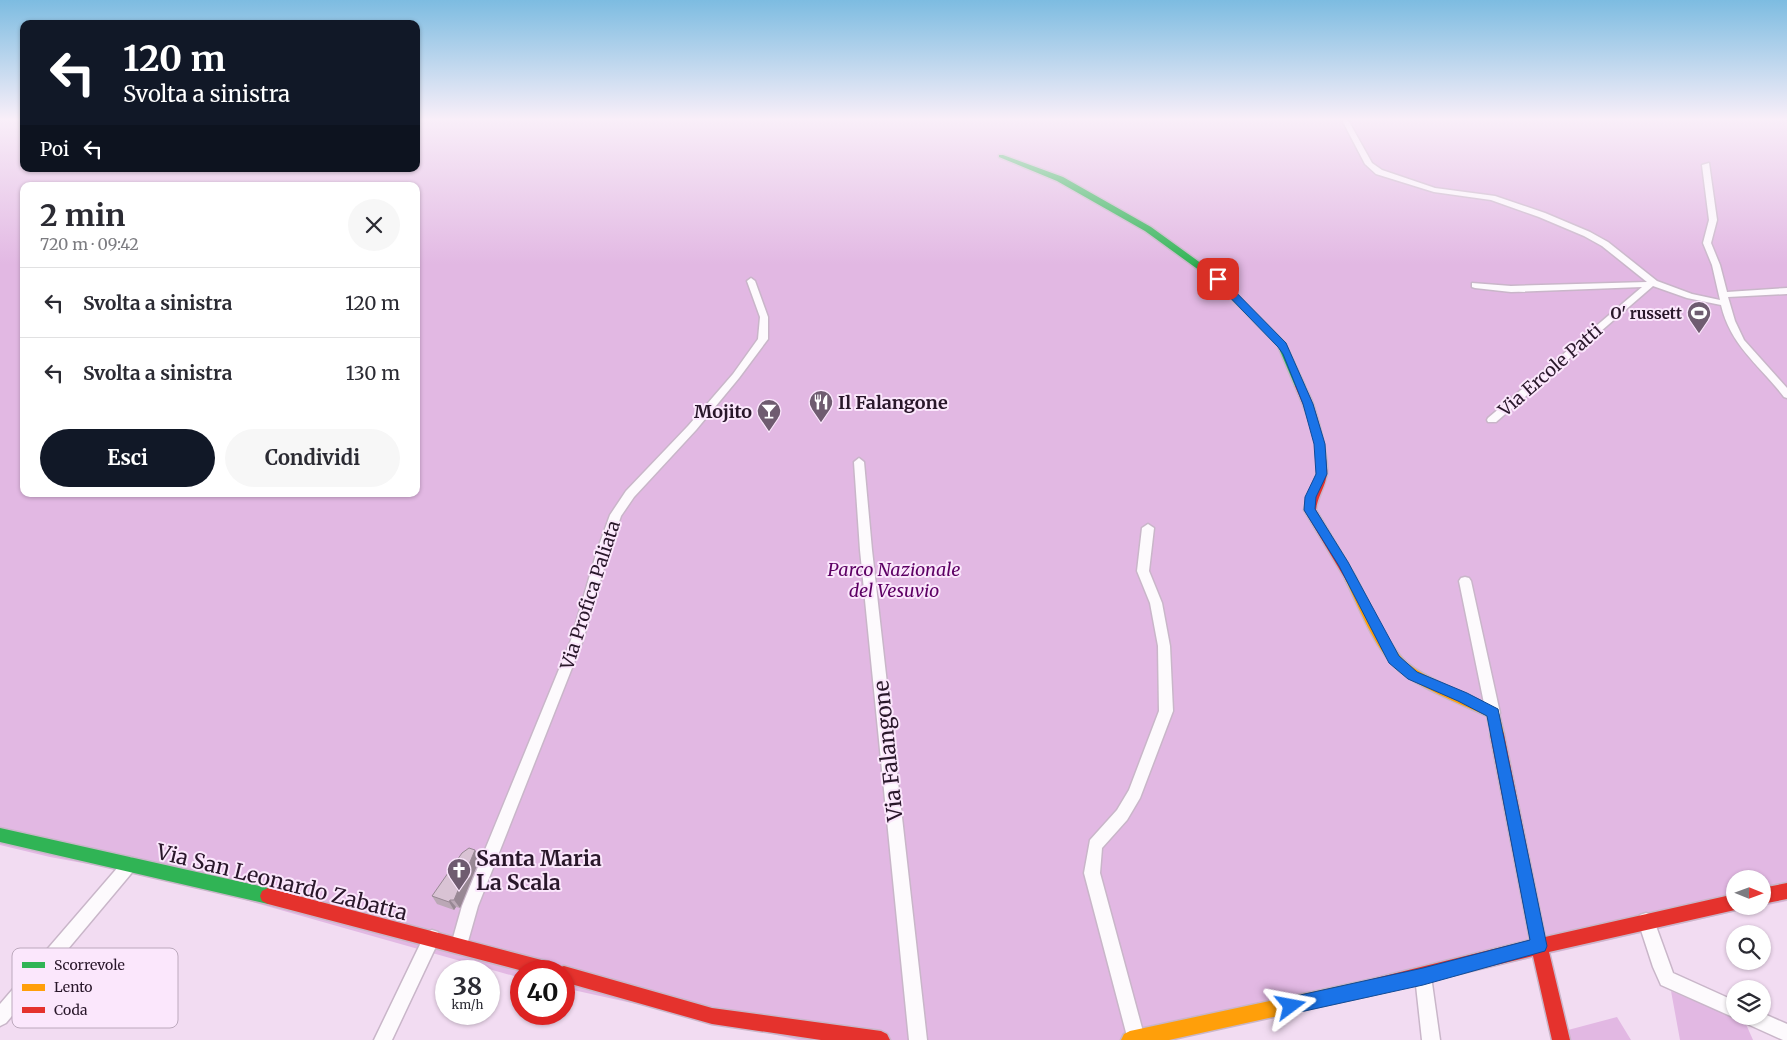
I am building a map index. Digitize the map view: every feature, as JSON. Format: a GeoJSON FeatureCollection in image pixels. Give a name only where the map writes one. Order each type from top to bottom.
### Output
{"type":"FeatureCollection","features":[{"type":"Feature","properties":{"kind":"street"},"geometry":{"type":"LineString","coordinates":[[1033,169],[1060,179],[1148,229],[1218,279],[1282,345],[1308,404],[1319,444],[1322,474],[1311,497],[1310,510],[1344,565],[1387,648],[1394,660],[1413,675],[1456,693],[1493,713]]}},
{"type":"Feature","properties":{"kind":"street"},"geometry":{"type":"LineString","coordinates":[[1375,169],[1379,172],[1434,190],[1492,198],[1542,215],[1599,241],[1652,283],[1690,296],[1727,304]]}},
{"type":"Feature","properties":{"kind":"street"},"geometry":{"type":"LineString","coordinates":[[1706,169],[1713,220],[1707,243],[1717,261],[1734,330],[1741,342],[1787,395]]}},
{"type":"Feature","properties":{"kind":"street","name":"Via Profica Paliata"},"geometry":{"type":"LineString","coordinates":[[459,945],[470,906],[577,640],[616,514],[630,494],[692,428],[736,376],[763,339],[764,317],[751,280]]}},
{"type":"Feature","properties":{"kind":"street"},"geometry":{"type":"LineString","coordinates":[[1475,285],[1511,289],[1652,283]]}},
{"type":"Feature","properties":{"kind":"street","name":"Via Ercole Patti"},"geometry":{"type":"LineString","coordinates":[[1492,420],[1652,283]]}},
{"type":"Feature","properties":{"kind":"street"},"geometry":{"type":"LineString","coordinates":[[1724,295],[1787,291]]}},
{"type":"Feature","properties":{"kind":"street","name":"Via Falangone"},"geometry":{"type":"LineString","coordinates":[[859,462],[866,550],[918,1040]]}},
{"type":"Feature","properties":{"kind":"street"},"geometry":{"type":"LineString","coordinates":[[1148,528],[1143,571],[1156,603],[1164,646],[1166,711],[1134,793],[1122,815],[1094,844],[1092,854],[1092,873],[1133,1039],[1423,976],[1539,946],[1726,904]]}},
{"type":"Feature","properties":{"kind":"street"},"geometry":{"type":"LineString","coordinates":[[1465,582],[1539,946],[1561,1040]]}},
{"type":"Feature","properties":{"kind":"street","name":"Via San Leonardo Zabatta"},"geometry":{"type":"LineString","coordinates":[[0,835],[240,888],[513,960]]}},
{"type":"Feature","properties":{"kind":"street"},"geometry":{"type":"LineString","coordinates":[[59,948],[130,864]]}},
{"type":"Feature","properties":{"kind":"street"},"geometry":{"type":"LineString","coordinates":[[1771,894],[1787,891]]}},
{"type":"Feature","properties":{"kind":"street"},"geometry":{"type":"LineString","coordinates":[[1646,921],[1667,980],[1726,1006]]}},
{"type":"Feature","properties":{"kind":"street"},"geometry":{"type":"LineString","coordinates":[[383,1040],[432,938]]}},
{"type":"Feature","properties":{"kind":"street"},"geometry":{"type":"LineString","coordinates":[[1423,976],[1431,1040]]}},
{"type":"Feature","properties":{"kind":"street"},"geometry":{"type":"LineString","coordinates":[[575,977],[712,1016],[872,1039]]}},
{"type":"Feature","properties":{"kind":"street"},"geometry":{"type":"LineString","coordinates":[[0,1017],[12,1003]]}},
{"type":"Feature","properties":{"kind":"street"},"geometry":{"type":"LineString","coordinates":[[1769,1025],[1787,1033]]}},
{"type":"Feature","properties":{"kind":"green space","name":"Parco Nazionale del Vesuvio"},"geometry":{"type":"Polygon","coordinates":[[[0,169],[20,169],[20,172],[420,172],[420,169],[1787,169],[1787,901],[1771,904],[1771,870],[1726,870],[1726,914],[1172,1040],[799,1040],[575,990],[575,960],[510,960],[510,975],[500,972],[500,960],[457,960],[175,880],[50,857],[0,845],[0,169]]]}},
{"type":"Feature","properties":{"kind":"green space"},"geometry":{"type":"Polygon","coordinates":[[[1671,991],[1726,1014],[1726,1025],[1746,1025],[1753,1040],[1680,1040],[1671,991]]]}},
{"type":"Feature","properties":{"kind":"green space"},"geometry":{"type":"Polygon","coordinates":[[[1617,1017],[1631,1040],[1570,1040],[1568,1030],[1617,1017]]]}},
{"type":"Feature","properties":{"kind":"building"},"geometry":{"type":"Polygon","coordinates":[[[469,848],[475,850],[454,900],[449,902],[432,896],[462,853],[469,848]]]}},
{"type":"Feature","properties":{"kind":"traffic: fast"},"geometry":{"type":"LineString","coordinates":[[1033,169],[1060,179],[1148,229],[1217,279],[1282,345],[1300,386]]}},
{"type":"Feature","properties":{"kind":"traffic: fast"},"geometry":{"type":"LineString","coordinates":[[0,835],[268,896]]}},
{"type":"Feature","properties":{"kind":"traffic: slow"},"geometry":{"type":"LineString","coordinates":[[1351,579],[1387,648],[1400,664],[1415,675],[1493,713],[1497,734]]}},
{"type":"Feature","properties":{"kind":"traffic: slow"},"geometry":{"type":"LineString","coordinates":[[1130,1040],[1368,988]]}},
{"type":"Feature","properties":{"kind":"traffic: jam"},"geometry":{"type":"LineString","coordinates":[[1300,386],[1316,429],[1322,463],[1321,477],[1312,499],[1310,510],[1351,579]]}},
{"type":"Feature","properties":{"kind":"traffic: jam"},"geometry":{"type":"LineString","coordinates":[[1497,734],[1539,946],[1561,1040]]}},
{"type":"Feature","properties":{"kind":"traffic: jam"},"geometry":{"type":"LineString","coordinates":[[1771,894],[1787,891]]}},
{"type":"Feature","properties":{"kind":"traffic: jam"},"geometry":{"type":"LineString","coordinates":[[268,896],[511,960]]}},
{"type":"Feature","properties":{"kind":"traffic: jam"},"geometry":{"type":"LineString","coordinates":[[1368,988],[1539,946],[1726,904]]}},
{"type":"Feature","properties":{"kind":"traffic: jam"},"geometry":{"type":"LineString","coordinates":[[575,977],[712,1016],[881,1040]]}},
{"type":"Feature","properties":{"kind":"place","name":"O' russett"},"geometry":{"type":"Point","coordinates":[1699,334]}},
{"type":"Feature","properties":{"kind":"place","name":"Il Falangone"},"geometry":{"type":"Point","coordinates":[821,423]}},
{"type":"Feature","properties":{"kind":"place","name":"Mojito"},"geometry":{"type":"Point","coordinates":[769,432]}},
{"type":"Feature","properties":{"kind":"place","name":"Santa Maria La Scala"},"geometry":{"type":"Point","coordinates":[459,891]}},
{"type":"Feature","properties":{"kind":"route"},"geometry":{"type":"LineString","coordinates":[[1218,279],[1282,345],[1287,354],[1308,404],[1319,444],[1322,474],[1309,502],[1310,510],[1344,565],[1394,660],[1424,681],[1449,690],[1493,713],[1539,946],[1423,976],[1291,1006]]}}]}
